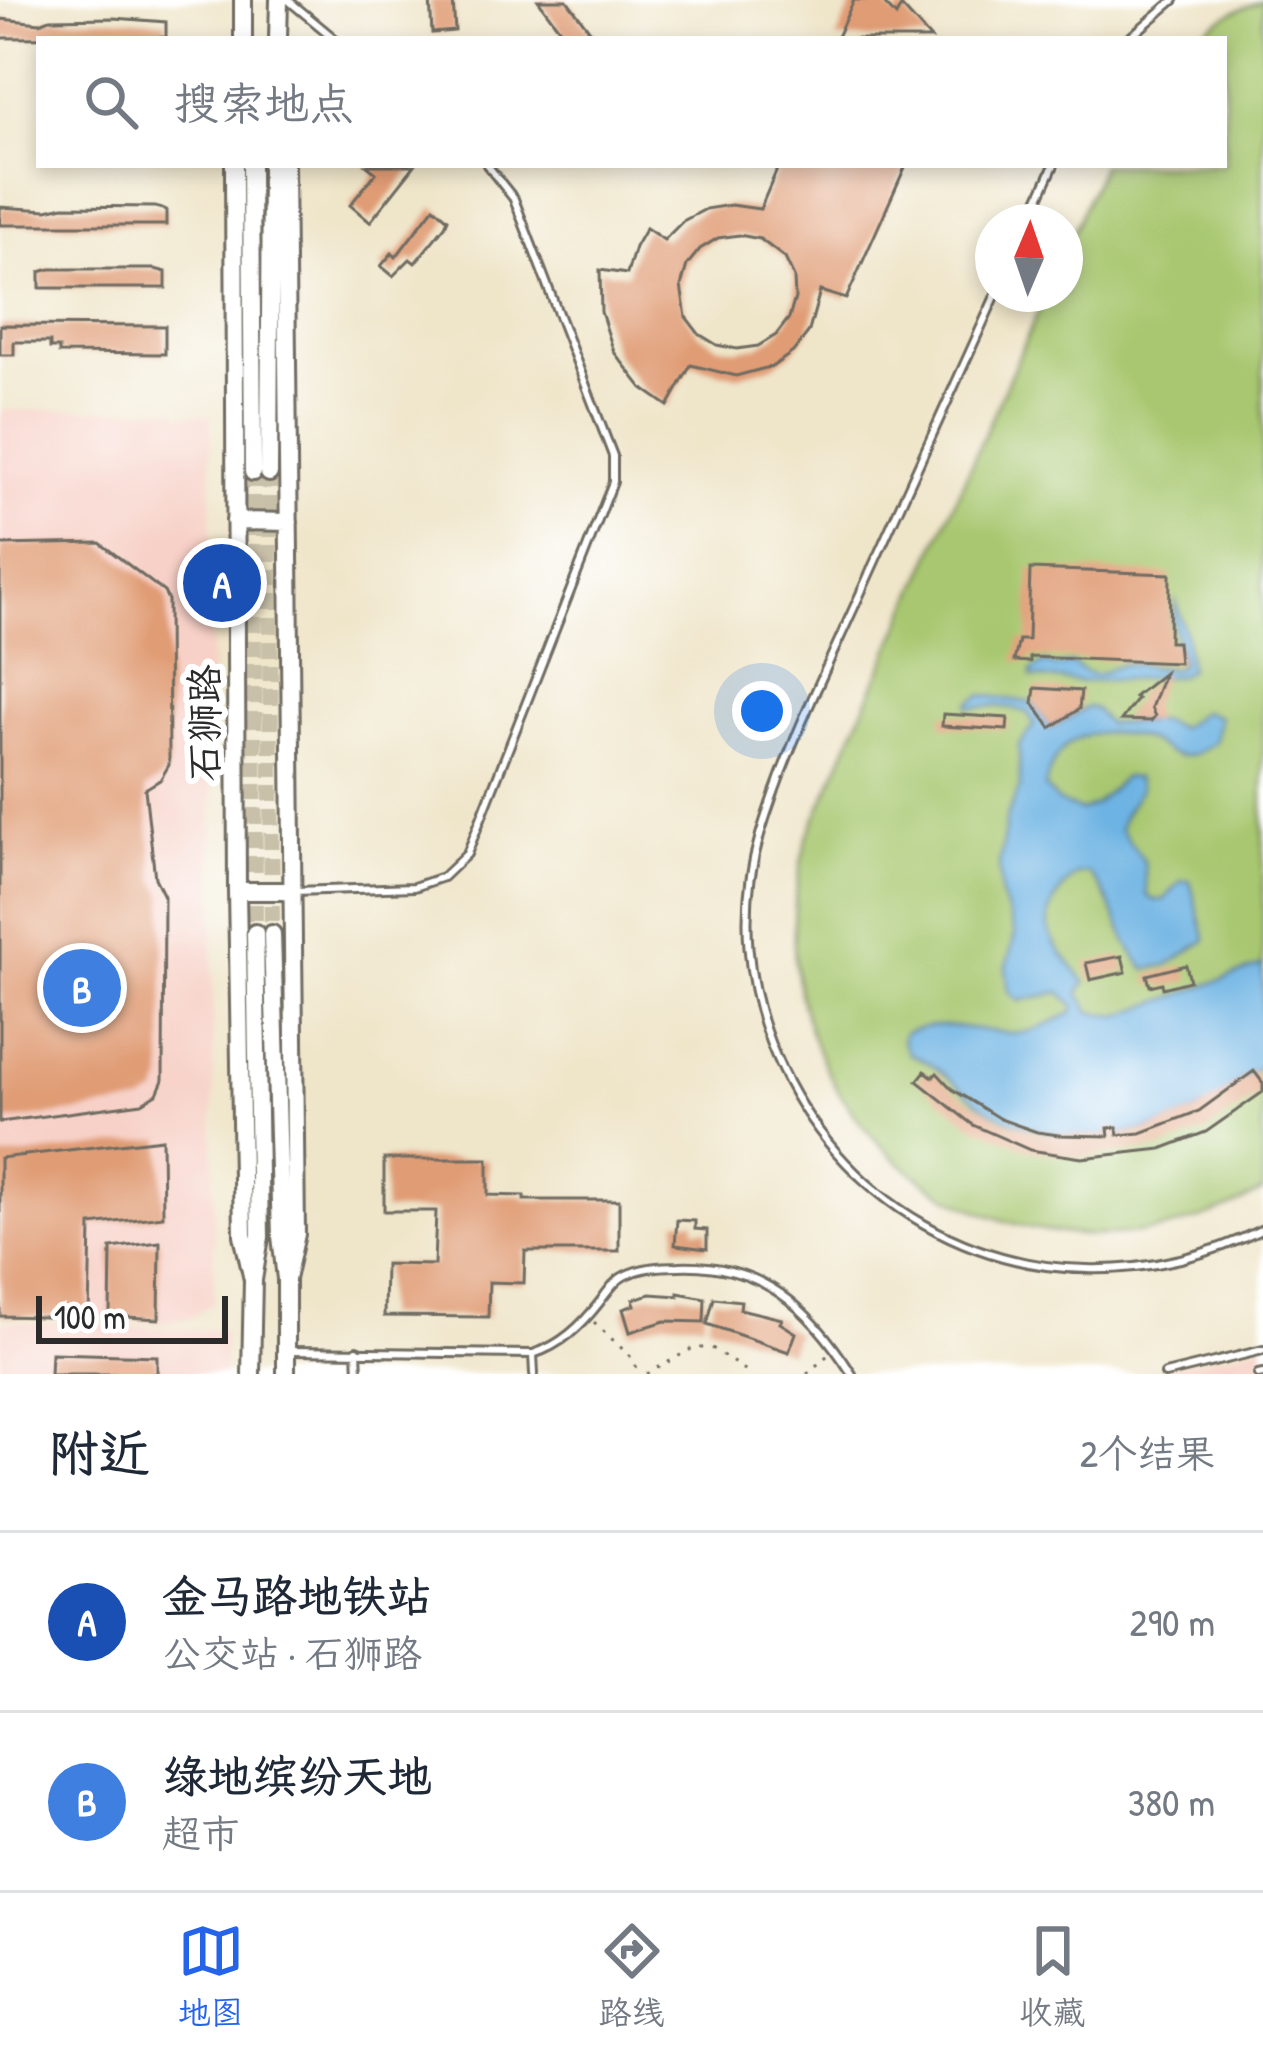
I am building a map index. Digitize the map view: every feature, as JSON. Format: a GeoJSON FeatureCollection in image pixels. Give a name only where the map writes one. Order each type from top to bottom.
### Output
{"type":"FeatureCollection","features":[{"type":"Feature","properties":{"kind":"street"},"geometry":{"type":"LineString","coordinates":[[243,0],[243,36]]}},
{"type":"Feature","properties":{"kind":"street"},"geometry":{"type":"LineString","coordinates":[[278,36],[283,0]]}},
{"type":"Feature","properties":{"kind":"street","name":"石狮路"},"geometry":{"type":"LineString","coordinates":[[234,168],[237,891],[244,1235],[253,1280]]}},
{"type":"Feature","properties":{"kind":"street"},"geometry":{"type":"LineString","coordinates":[[251,168],[261,472],[272,168]]}},
{"type":"Feature","properties":{"kind":"street","name":"石狮路"},"geometry":{"type":"LineString","coordinates":[[285,168],[296,1234],[286,1279]]}},
{"type":"Feature","properties":{"kind":"street"},"geometry":{"type":"LineString","coordinates":[[235,521],[289,522]]}},
{"type":"Feature","properties":{"kind":"street"},"geometry":{"type":"LineString","coordinates":[[237,891],[291,891]]}},
{"type":"Feature","properties":{"kind":"street","name":"石狮路"},"geometry":{"type":"LineString","coordinates":[[251,1374],[253,1280],[260,1237],[263,933],[286,1279],[286,1374]]}},
{"type":"Feature","properties":{"kind":"lane"},"geometry":{"type":"LineString","coordinates":[[283,0],[331,36]]}},
{"type":"Feature","properties":{"kind":"lane"},"geometry":{"type":"LineString","coordinates":[[1132,36],[1174,0]]}},
{"type":"Feature","properties":{"kind":"lane"},"geometry":{"type":"LineString","coordinates":[[291,891],[414,887],[443,877],[466,854],[613,482],[614,456],[514,199],[489,168]]}},
{"type":"Feature","properties":{"kind":"lane"},"geometry":{"type":"LineString","coordinates":[[1036,204],[1053,168]]}},
{"type":"Feature","properties":{"kind":"lane"},"geometry":{"type":"LineString","coordinates":[[988,312],[791,748],[760,837],[749,927],[761,1016],[790,1088],[835,1153],[893,1205],[961,1243],[1036,1265],[1113,1270],[1190,1258],[1263,1229]]}},
{"type":"Feature","properties":{"kind":"lane"},"geometry":{"type":"LineString","coordinates":[[286,1351],[533,1354],[554,1347],[589,1316],[620,1277],[652,1267],[709,1265],[761,1280],[805,1311],[852,1374]]}},
{"type":"Feature","properties":{"kind":"lane"},"geometry":{"type":"LineString","coordinates":[[357,1350],[358,1374]]}},
{"type":"Feature","properties":{"kind":"lane"},"geometry":{"type":"LineString","coordinates":[[1165,1374],[1263,1350]]}},
{"type":"Feature","properties":{"kind":"lane"},"geometry":{"type":"LineString","coordinates":[[533,1354],[534,1374]]}},
{"type":"Feature","properties":{"kind":"lane"},"geometry":{"type":"LineString","coordinates":[[1210,1365],[1215,1374]]}},
{"type":"Feature","properties":{"kind":"path"},"geometry":{"type":"LineString","coordinates":[[589,1316],[633,1359],[639,1374]]}},
{"type":"Feature","properties":{"kind":"path"},"geometry":{"type":"LineString","coordinates":[[647,1374],[693,1348],[712,1348],[750,1374]]}},
{"type":"Feature","properties":{"kind":"path"},"geometry":{"type":"LineString","coordinates":[[807,1374],[835,1350]]}},
{"type":"Feature","properties":{"kind":"shaded area"},"geometry":{"type":"Polygon","coordinates":[[[177,409],[180,416],[211,415],[214,1302],[191,1318],[161,1322],[0,1314],[0,410],[177,409]]]}},
{"type":"Feature","properties":{"kind":"shaded area"},"geometry":{"type":"Polygon","coordinates":[[[0,1321],[224,1331],[224,1374],[0,1374],[0,1321]]]}},
{"type":"Feature","properties":{"kind":"shaded area"},"geometry":{"type":"Polygon","coordinates":[[[1263,1344],[1263,1374],[1131,1374],[1235,1353],[1263,1344]]]}},
{"type":"Feature","properties":{"kind":"green space"},"geometry":{"type":"Polygon","coordinates":[[[1263,0],[1263,1191],[1168,1228],[1075,1234],[988,1215],[912,1172],[851,1110],[810,1031],[794,940],[807,838],[1038,312],[1083,312],[1083,209],[1101,168],[1227,168],[1227,36],[1195,36],[1263,0]]]}},
{"type":"Feature","properties":{"kind":"water"},"geometry":{"type":"Polygon","coordinates":[[[1176,601],[1189,670],[1178,676],[1083,682],[1032,677],[1032,671],[1045,662],[1056,667],[1072,663],[1097,675],[1126,664],[1174,669],[1181,664],[1174,624],[1176,601]]]}},
{"type":"Feature","properties":{"kind":"water"},"geometry":{"type":"Polygon","coordinates":[[[982,695],[1033,703],[1051,728],[1087,707],[1095,709],[1107,724],[1161,721],[1180,728],[1203,711],[1219,717],[1215,741],[1186,756],[1129,735],[1082,737],[1059,754],[1045,787],[1058,802],[1081,811],[1096,804],[1124,777],[1137,778],[1140,789],[1120,829],[1144,861],[1147,895],[1164,900],[1181,881],[1190,881],[1206,940],[1168,965],[1146,969],[1097,884],[1088,873],[1074,877],[1054,902],[1049,926],[1058,948],[1085,982],[1079,993],[1091,1012],[1119,1016],[1263,965],[1263,1067],[1209,1105],[1130,1133],[1046,1131],[993,1112],[929,1063],[909,1054],[902,1041],[904,1033],[919,1028],[1019,1033],[1073,1013],[1074,1005],[1060,992],[1019,1001],[1009,992],[1006,969],[1015,934],[1001,895],[999,865],[1007,817],[1020,787],[1019,745],[1035,725],[1027,712],[969,707],[982,695]]]}},
{"type":"Feature","properties":{"kind":"building"},"geometry":{"type":"Polygon","coordinates":[[[430,0],[453,0],[455,31],[432,33],[430,0]]]}},
{"type":"Feature","properties":{"kind":"building"},"geometry":{"type":"Polygon","coordinates":[[[538,0],[567,0],[594,36],[565,36],[538,0]]]}},
{"type":"Feature","properties":{"kind":"building"},"geometry":{"type":"Polygon","coordinates":[[[854,0],[881,0],[896,16],[901,6],[928,36],[837,36],[854,0]]]}},
{"type":"Feature","properties":{"kind":"building"},"geometry":{"type":"Polygon","coordinates":[[[0,19],[40,23],[50,19],[166,22],[166,36],[0,38],[0,19]]]}},
{"type":"Feature","properties":{"kind":"building"},"geometry":{"type":"Polygon","coordinates":[[[370,168],[413,168],[370,222],[350,205],[376,173],[370,168]]]}},
{"type":"Feature","properties":{"kind":"building"},"geometry":{"type":"Polygon","coordinates":[[[778,168],[905,168],[846,299],[820,291],[809,331],[793,352],[773,366],[736,376],[691,365],[668,406],[642,388],[614,352],[601,312],[600,270],[627,274],[646,228],[664,240],[683,221],[706,209],[731,205],[760,209],[778,168]],[[718,238],[687,265],[681,286],[686,317],[699,334],[717,345],[758,346],[776,335],[789,318],[794,277],[785,258],[760,239],[718,238]]]}},
{"type":"Feature","properties":{"kind":"building"},"geometry":{"type":"Polygon","coordinates":[[[0,207],[47,210],[155,207],[166,210],[166,225],[0,225],[0,207]]]}},
{"type":"Feature","properties":{"kind":"building"},"geometry":{"type":"Polygon","coordinates":[[[434,207],[448,219],[445,226],[415,263],[410,259],[393,276],[381,266],[392,253],[396,257],[434,207]]]}},
{"type":"Feature","properties":{"kind":"building"},"geometry":{"type":"Polygon","coordinates":[[[155,269],[166,272],[166,288],[40,288],[40,272],[155,269]]]}},
{"type":"Feature","properties":{"kind":"building"},"geometry":{"type":"Polygon","coordinates":[[[0,325],[165,326],[165,354],[59,353],[59,348],[50,348],[50,342],[14,342],[14,355],[0,355],[0,325]]]}},
{"type":"Feature","properties":{"kind":"building"},"geometry":{"type":"Polygon","coordinates":[[[100,543],[168,600],[169,765],[160,780],[145,789],[155,878],[164,896],[163,1080],[157,1094],[142,1103],[0,1122],[0,545],[100,543]]]}},
{"type":"Feature","properties":{"kind":"building"},"geometry":{"type":"Polygon","coordinates":[[[1030,569],[1170,574],[1169,642],[1177,642],[1179,663],[1030,657],[1030,662],[1014,661],[1019,640],[1028,640],[1030,569]]]}},
{"type":"Feature","properties":{"kind":"building"},"geometry":{"type":"Polygon","coordinates":[[[1164,673],[1151,721],[1121,720],[1134,697],[1164,673]]]}},
{"type":"Feature","properties":{"kind":"building"},"geometry":{"type":"Polygon","coordinates":[[[1035,688],[1081,691],[1079,709],[1051,728],[1033,703],[1035,688]]]}},
{"type":"Feature","properties":{"kind":"building"},"geometry":{"type":"Polygon","coordinates":[[[943,714],[1008,718],[1007,730],[942,726],[943,714]]]}},
{"type":"Feature","properties":{"kind":"building"},"geometry":{"type":"Polygon","coordinates":[[[1122,956],[1126,972],[1090,980],[1086,963],[1122,956]]]}},
{"type":"Feature","properties":{"kind":"building"},"geometry":{"type":"Polygon","coordinates":[[[1186,965],[1190,981],[1150,986],[1147,975],[1186,965]]]}},
{"type":"Feature","properties":{"kind":"building"},"geometry":{"type":"Polygon","coordinates":[[[925,1071],[933,1077],[937,1073],[952,1089],[1000,1119],[1059,1135],[1109,1136],[1108,1128],[1117,1127],[1118,1135],[1141,1133],[1199,1111],[1254,1071],[1263,1092],[1206,1132],[1161,1149],[1082,1158],[1030,1150],[973,1125],[917,1081],[925,1071]]]}},
{"type":"Feature","properties":{"kind":"building"},"geometry":{"type":"Polygon","coordinates":[[[162,1139],[163,1216],[91,1225],[89,1318],[0,1316],[0,1158],[162,1139]]]}},
{"type":"Feature","properties":{"kind":"building"},"geometry":{"type":"Polygon","coordinates":[[[384,1159],[488,1159],[488,1195],[524,1196],[524,1200],[619,1200],[619,1251],[525,1251],[524,1283],[489,1282],[488,1317],[384,1316],[385,1264],[434,1265],[436,1211],[384,1211],[384,1159]]]}},
{"type":"Feature","properties":{"kind":"building"},"geometry":{"type":"Polygon","coordinates":[[[677,1220],[695,1221],[695,1229],[707,1230],[707,1249],[675,1245],[677,1220]]]}},
{"type":"Feature","properties":{"kind":"building"},"geometry":{"type":"Polygon","coordinates":[[[160,1242],[159,1319],[110,1316],[111,1248],[160,1242]]]}},
{"type":"Feature","properties":{"kind":"building"},"geometry":{"type":"Polygon","coordinates":[[[678,1293],[705,1298],[704,1322],[665,1321],[630,1332],[623,1309],[635,1305],[633,1299],[678,1293]]]}},
{"type":"Feature","properties":{"kind":"building"},"geometry":{"type":"Polygon","coordinates":[[[714,1298],[741,1301],[740,1309],[782,1319],[780,1323],[796,1333],[789,1352],[707,1324],[714,1298]]]}},
{"type":"Feature","properties":{"kind":"building"},"geometry":{"type":"Polygon","coordinates":[[[51,1353],[157,1356],[157,1374],[50,1374],[51,1353]]]}},
{"type":"Feature","properties":{"kind":"tunnel"},"geometry":{"type":"LineString","coordinates":[[253,472],[255,933]]}},
{"type":"Feature","properties":{"kind":"tunnel"},"geometry":{"type":"LineString","coordinates":[[269,473],[272,934]]}},
{"type":"Feature","properties":{"kind":"place","name":"金马路地铁站"},"geometry":{"type":"Point","coordinates":[222,583]}},
{"type":"Feature","properties":{"kind":"place","name":"绿地缤纷天地"},"geometry":{"type":"Point","coordinates":[82,988]}}]}
